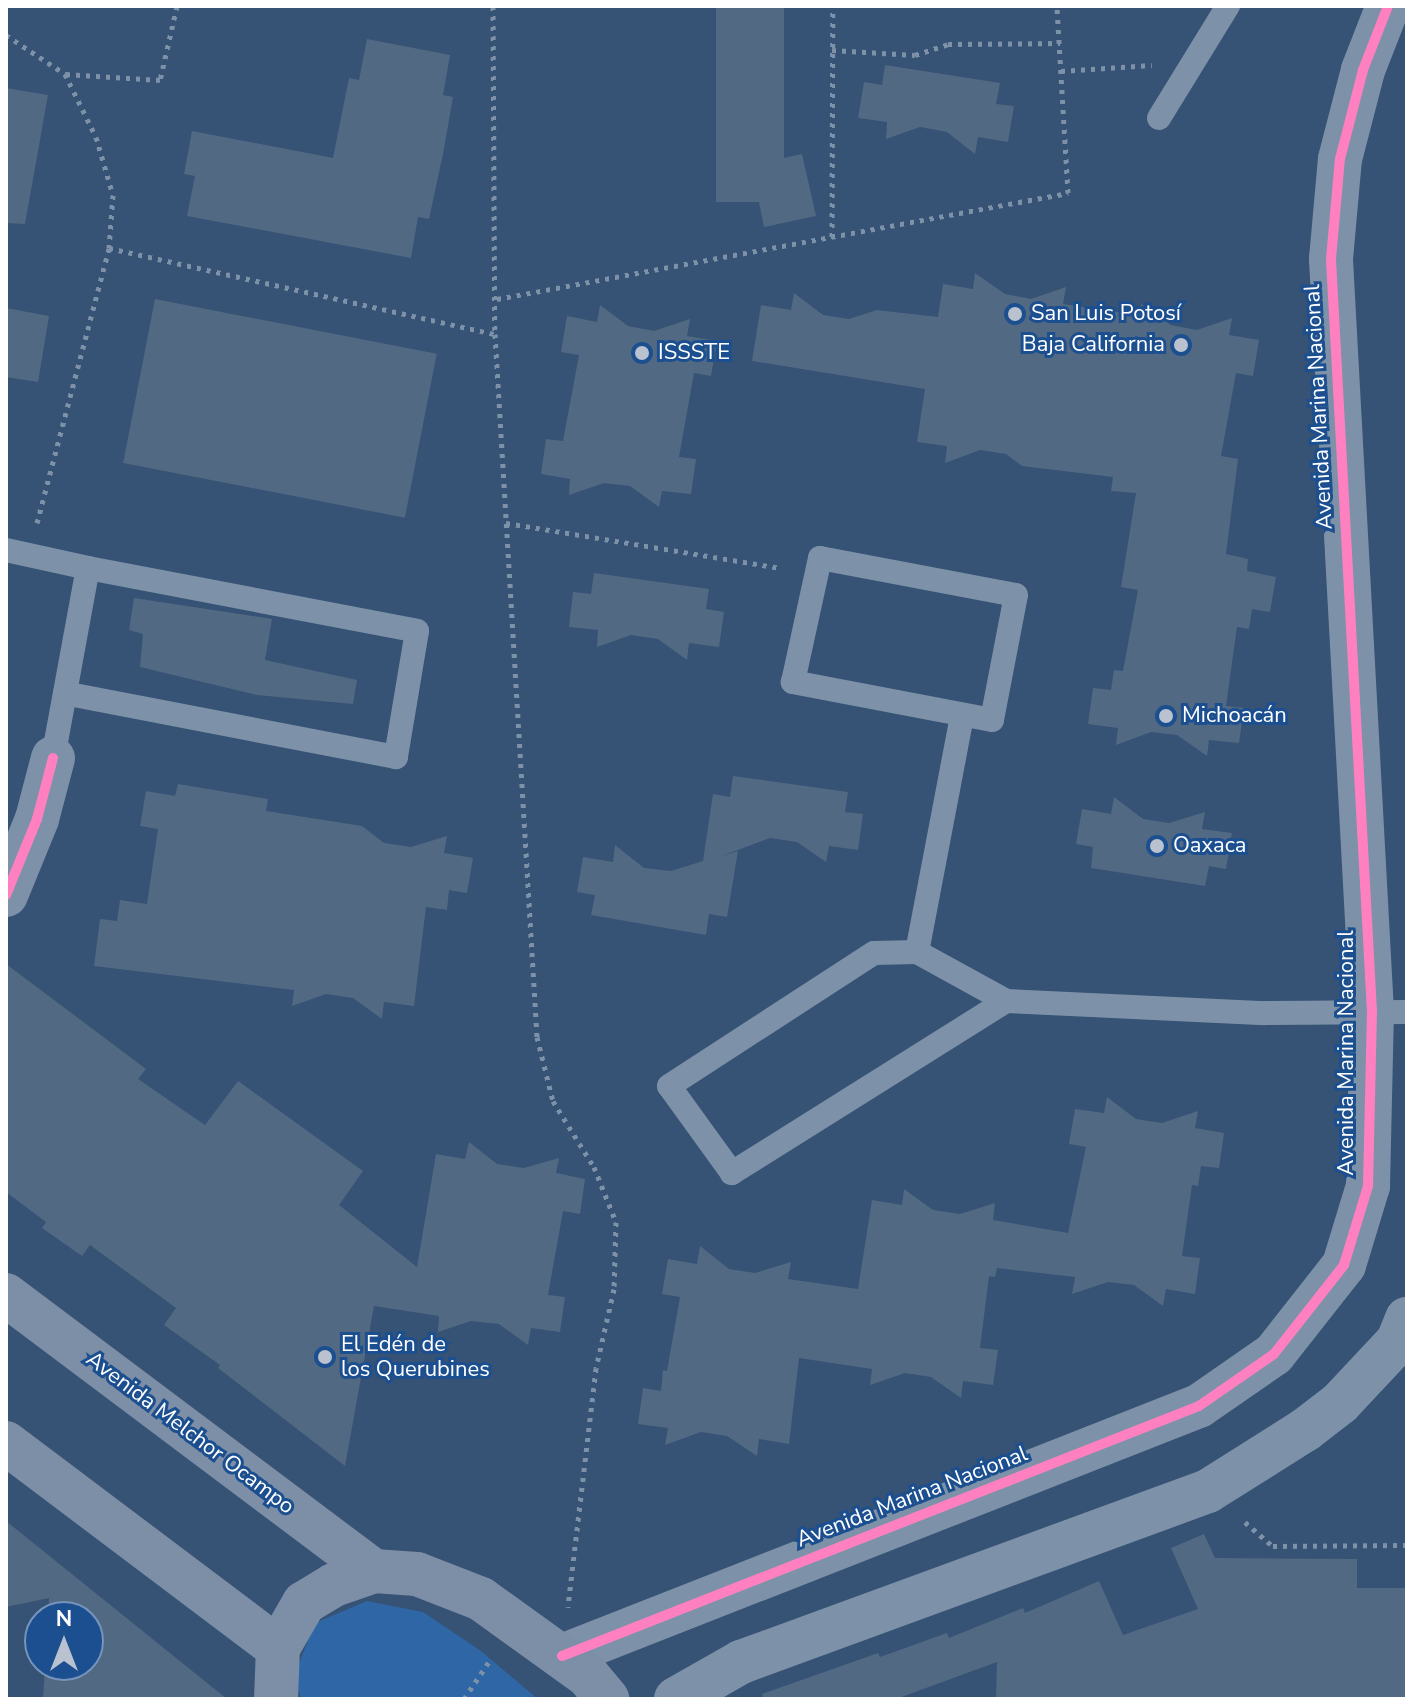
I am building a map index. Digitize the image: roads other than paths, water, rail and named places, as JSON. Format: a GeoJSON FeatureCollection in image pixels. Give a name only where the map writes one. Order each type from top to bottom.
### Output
{"type":"FeatureCollection","features":[{"type":"Feature","properties":{"kind":"main road","name":"Avenida Melchor Ocampo"},"geometry":{"type":"LineString","coordinates":[[6,1295],[374,1571]]}},
{"type":"Feature","properties":{"kind":"main road"},"geometry":{"type":"LineString","coordinates":[[6,1443],[278,1648]]}},
{"type":"Feature","properties":{"kind":"main road"},"geometry":{"type":"LineString","coordinates":[[276,1699],[278,1648],[304,1603],[334,1585],[374,1571],[417,1574],[481,1599],[588,1676],[607,1699]]}},
{"type":"Feature","properties":{"kind":"street","name":"Avenida Marina Nacional"},"geometry":{"type":"LineString","coordinates":[[562,1656],[1199,1406],[1274,1354],[1344,1265],[1368,1186],[1389,1012],[1331,259],[1340,159],[1363,70],[1388,6]]}},
{"type":"Feature","properties":{"kind":"street"},"geometry":{"type":"LineString","coordinates":[[6,895],[37,819],[53,758]]}},
{"type":"Feature","properties":{"kind":"street"},"geometry":{"type":"LineString","coordinates":[[676,1699],[741,1662],[1208,1491],[1305,1430],[1340,1403],[1404,1337]]}},
{"type":"Feature","properties":{"kind":"lane"},"geometry":{"type":"LineString","coordinates":[[1159,118],[1228,6]]}},
{"type":"Feature","properties":{"kind":"lane"},"geometry":{"type":"LineString","coordinates":[[6,550],[417,631],[396,757],[65,693]]}},
{"type":"Feature","properties":{"kind":"lane"},"geometry":{"type":"LineString","coordinates":[[820,558],[1016,595],[992,720],[962,715],[793,682],[820,558]]}},
{"type":"Feature","properties":{"kind":"lane"},"geometry":{"type":"LineString","coordinates":[[53,758],[88,568]]}},
{"type":"Feature","properties":{"kind":"lane"},"geometry":{"type":"LineString","coordinates":[[917,952],[962,715]]}},
{"type":"Feature","properties":{"kind":"lane"},"geometry":{"type":"LineString","coordinates":[[1006,1001],[732,1173],[669,1086],[874,953],[917,952],[1006,1001],[1265,1013],[1389,1012]]}},
{"type":"Feature","properties":{"kind":"place","name":"San Luis Potosí"},"geometry":{"type":"Point","coordinates":[1015,314]}},
{"type":"Feature","properties":{"kind":"place","name":"Baja California"},"geometry":{"type":"Point","coordinates":[1181,345]}},
{"type":"Feature","properties":{"kind":"place","name":"ISSSTE"},"geometry":{"type":"Point","coordinates":[642,353]}},
{"type":"Feature","properties":{"kind":"place","name":"Michoacán"},"geometry":{"type":"Point","coordinates":[1166,716]}},
{"type":"Feature","properties":{"kind":"place","name":"Oaxaca"},"geometry":{"type":"Point","coordinates":[1157,846]}},
{"type":"Feature","properties":{"kind":"place","name":"El Edén de los Querubines"},"geometry":{"type":"Point","coordinates":[325,1357]}}]}
